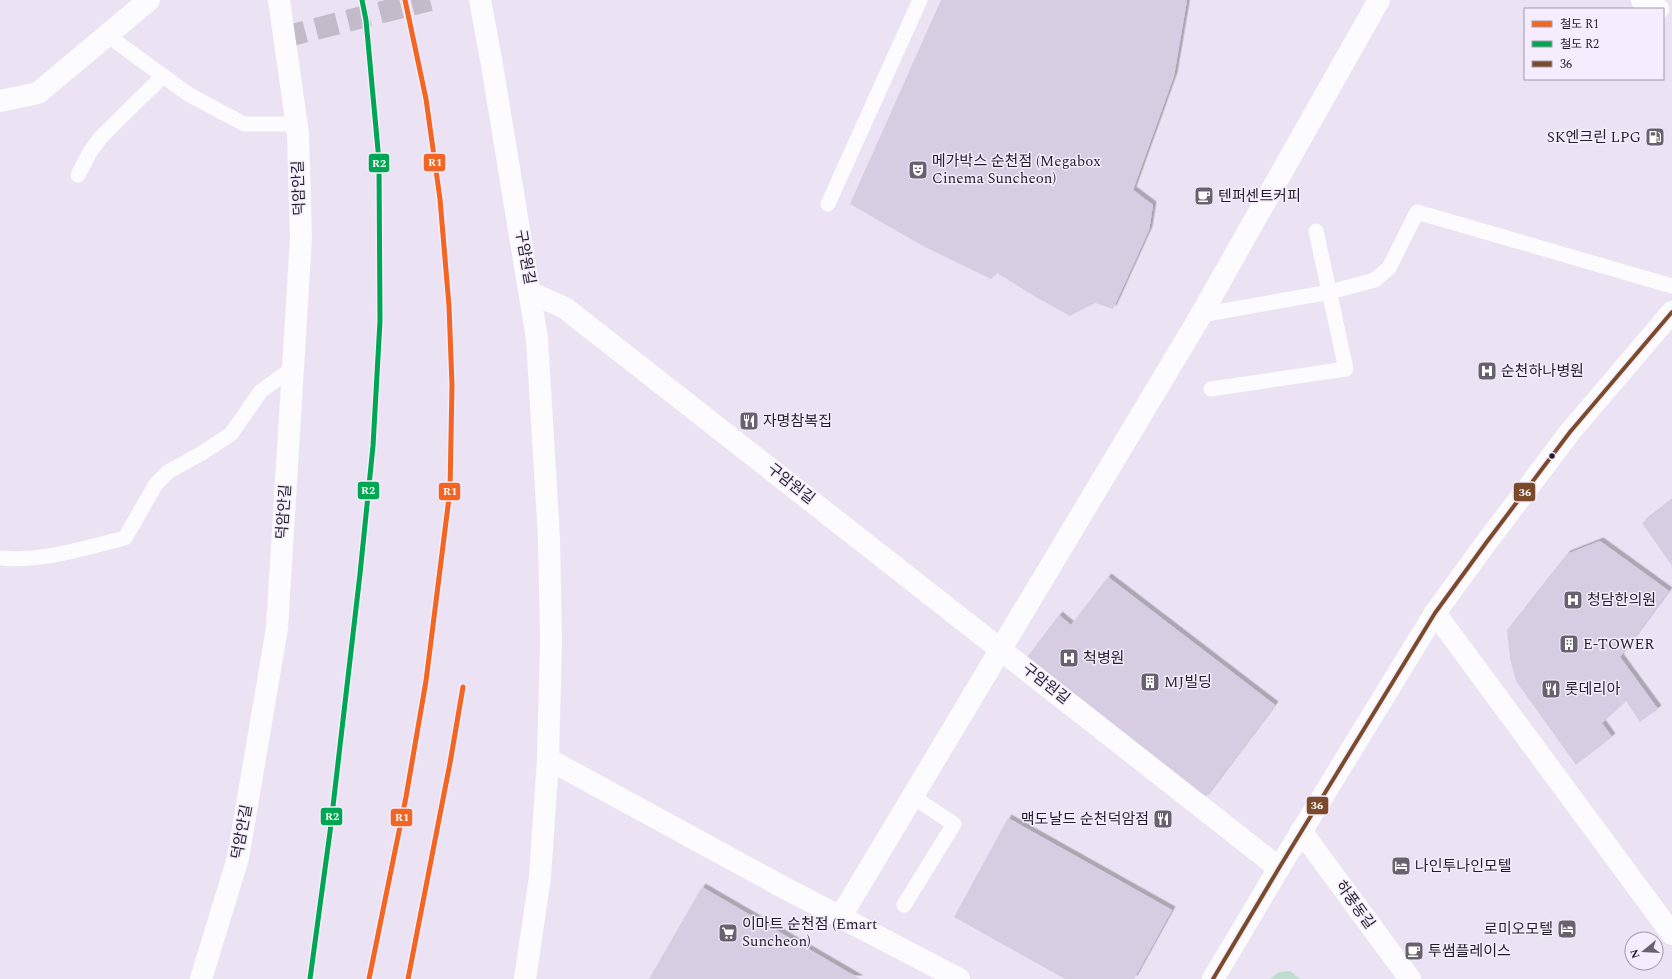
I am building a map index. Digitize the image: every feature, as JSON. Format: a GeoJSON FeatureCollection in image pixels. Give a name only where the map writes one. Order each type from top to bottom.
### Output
{"type":"FeatureCollection","features":[{"type":"Feature","properties":{"kind":"street"},"geometry":{"type":"LineString","coordinates":[[4,98],[38,93],[148,0]]}},
{"type":"Feature","properties":{"kind":"street","name":"덕암안길"},"geometry":{"type":"LineString","coordinates":[[201,979],[238,858],[277,628],[301,238],[296,124],[279,0]]}},
{"type":"Feature","properties":{"kind":"street","name":"구암원길"},"geometry":{"type":"LineString","coordinates":[[480,0],[531,293],[565,308],[1002,649],[1279,868]]}},
{"type":"Feature","properties":{"kind":"street"},"geometry":{"type":"LineString","coordinates":[[841,916],[1201,315],[1379,0]]}},
{"type":"Feature","properties":{"kind":"street"},"geometry":{"type":"LineString","coordinates":[[1642,0],[1656,8]]}},
{"type":"Feature","properties":{"kind":"street"},"geometry":{"type":"LineString","coordinates":[[525,979],[540,877],[548,759],[551,641],[549,538],[537,338],[531,293]]}},
{"type":"Feature","properties":{"kind":"street"},"geometry":{"type":"LineString","coordinates":[[1213,979],[1301,831],[1435,613],[1486,542],[1570,432],[1670,317]]}},
{"type":"Feature","properties":{"kind":"street"},"geometry":{"type":"LineString","coordinates":[[1435,613],[1672,934]]}},
{"type":"Feature","properties":{"kind":"street"},"geometry":{"type":"LineString","coordinates":[[548,759],[781,886],[959,979]]}},
{"type":"Feature","properties":{"kind":"street","name":"하풍동길"},"geometry":{"type":"LineString","coordinates":[[1301,831],[1410,979]]}},
{"type":"Feature","properties":{"kind":"lane"},"geometry":{"type":"LineString","coordinates":[[828,204],[920,0]]}},
{"type":"Feature","properties":{"kind":"lane"},"geometry":{"type":"LineString","coordinates":[[107,35],[188,94],[244,124],[296,124]]}},
{"type":"Feature","properties":{"kind":"lane"},"geometry":{"type":"LineString","coordinates":[[78,175],[90,152],[101,137],[163,76]]}},
{"type":"Feature","properties":{"kind":"lane"},"geometry":{"type":"LineString","coordinates":[[1201,315],[1330,292],[1375,280],[1389,268],[1417,212],[1672,286]]}},
{"type":"Feature","properties":{"kind":"lane"},"geometry":{"type":"LineString","coordinates":[[1211,389],[1346,369],[1316,232]]}},
{"type":"Feature","properties":{"kind":"lane"},"geometry":{"type":"LineString","coordinates":[[0,558],[11,559],[48,556],[125,538],[156,484],[168,472],[202,454],[231,434],[261,391],[293,368]]}},
{"type":"Feature","properties":{"kind":"lane"},"geometry":{"type":"LineString","coordinates":[[904,905],[954,824],[913,797]]}},
{"type":"Feature","properties":{"kind":"green space"},"geometry":{"type":"Polygon","coordinates":[[[1290,971],[1300,979],[1270,979],[1279,972],[1290,971]]]}},
{"type":"Feature","properties":{"kind":"building"},"geometry":{"type":"Polygon","coordinates":[[[941,0],[1187,0],[1174,76],[1133,190],[1153,205],[1149,230],[1113,309],[1095,303],[1070,316],[997,273],[991,279],[923,246],[850,204],[941,0]]]}},
{"type":"Feature","properties":{"kind":"building"},"geometry":{"type":"Polygon","coordinates":[[[1672,500],[1672,566],[1642,523],[1672,500]]]}},
{"type":"Feature","properties":{"kind":"building","name":"E-TOWER"},"geometry":{"type":"Polygon","coordinates":[[[1600,541],[1669,591],[1620,657],[1658,709],[1640,722],[1626,701],[1602,723],[1612,737],[1576,765],[1516,681],[1510,659],[1507,630],[1567,554],[1600,541]]]}},
{"type":"Feature","properties":{"kind":"building","name":"MJ빌딩"},"geometry":{"type":"Polygon","coordinates":[[[1108,577],[1275,705],[1205,798],[1025,660],[1059,615],[1071,625],[1108,577]]]}},
{"type":"Feature","properties":{"kind":"building"},"geometry":{"type":"Polygon","coordinates":[[[1008,818],[1172,910],[1134,979],[1065,979],[954,917],[1008,818]]]}},
{"type":"Feature","properties":{"kind":"building","name":"이마트 순천점 (Emart Suncheon)"},"geometry":{"type":"Polygon","coordinates":[[[702,887],[860,979],[649,979],[702,887]]]}},
{"type":"Feature","properties":{"kind":"tunnel"},"geometry":{"type":"LineString","coordinates":[[284,37],[430,0]]}},
{"type":"Feature","properties":{"kind":"railway"},"geometry":{"type":"LineString","coordinates":[[310,979],[330,832],[360,574],[373,446],[380,321],[379,161],[366,20],[362,0]]}},
{"type":"Feature","properties":{"kind":"railway"},"geometry":{"type":"LineString","coordinates":[[408,979],[450,763],[463,687]]}},
{"type":"Feature","properties":{"kind":"rail line","name":"R2"},"geometry":{"type":"LineString","coordinates":[[310,979],[330,832],[360,574],[373,446],[380,321],[379,161],[366,20],[362,0]]}},
{"type":"Feature","properties":{"kind":"rail line","name":"R1"},"geometry":{"type":"LineString","coordinates":[[369,979],[406,797],[426,681],[450,490],[452,385],[449,306],[440,199],[426,99],[405,0]]}},
{"type":"Feature","properties":{"kind":"rail line","name":"R1"},"geometry":{"type":"LineString","coordinates":[[408,979],[450,763],[463,687]]}},
{"type":"Feature","properties":{"kind":"transit line","name":"36"},"geometry":{"type":"LineString","coordinates":[[1213,979],[1435,613],[1570,432],[1672,312]]}},
{"type":"Feature","properties":{"kind":"place","name":"SK엔크린 LPG"},"geometry":{"type":"Point","coordinates":[1655,137]}},
{"type":"Feature","properties":{"kind":"place","name":"메가박스 순천점 (Megabox Cinema Suncheon)"},"geometry":{"type":"Point","coordinates":[918,170]}},
{"type":"Feature","properties":{"kind":"place","name":"텐퍼센트커피"},"geometry":{"type":"Point","coordinates":[1204,196]}},
{"type":"Feature","properties":{"kind":"place","name":"순천하나병원"},"geometry":{"type":"Point","coordinates":[1487,371]}},
{"type":"Feature","properties":{"kind":"place","name":"자명참복집"},"geometry":{"type":"Point","coordinates":[749,421]}},
{"type":"Feature","properties":{"kind":"place","name":"청담한의원"},"geometry":{"type":"Point","coordinates":[1573,600]}},
{"type":"Feature","properties":{"kind":"place","name":"E-TOWER"},"geometry":{"type":"Point","coordinates":[1569,644]}},
{"type":"Feature","properties":{"kind":"place","name":"척병원"},"geometry":{"type":"Point","coordinates":[1069,658]}},
{"type":"Feature","properties":{"kind":"place","name":"MJ빌딩"},"geometry":{"type":"Point","coordinates":[1150,682]}},
{"type":"Feature","properties":{"kind":"place","name":"롯데리아"},"geometry":{"type":"Point","coordinates":[1551,689]}},
{"type":"Feature","properties":{"kind":"place","name":"맥도날드 순천덕암점"},"geometry":{"type":"Point","coordinates":[1163,819]}},
{"type":"Feature","properties":{"kind":"place","name":"나인투나인모텔"},"geometry":{"type":"Point","coordinates":[1401,866]}},
{"type":"Feature","properties":{"kind":"place","name":"로미오모텔"},"geometry":{"type":"Point","coordinates":[1567,929]}},
{"type":"Feature","properties":{"kind":"place","name":"이마트 순천점 (Emart Suncheon)"},"geometry":{"type":"Point","coordinates":[728,933]}},
{"type":"Feature","properties":{"kind":"place","name":"투썸플레이스"},"geometry":{"type":"Point","coordinates":[1414,951]}}]}
